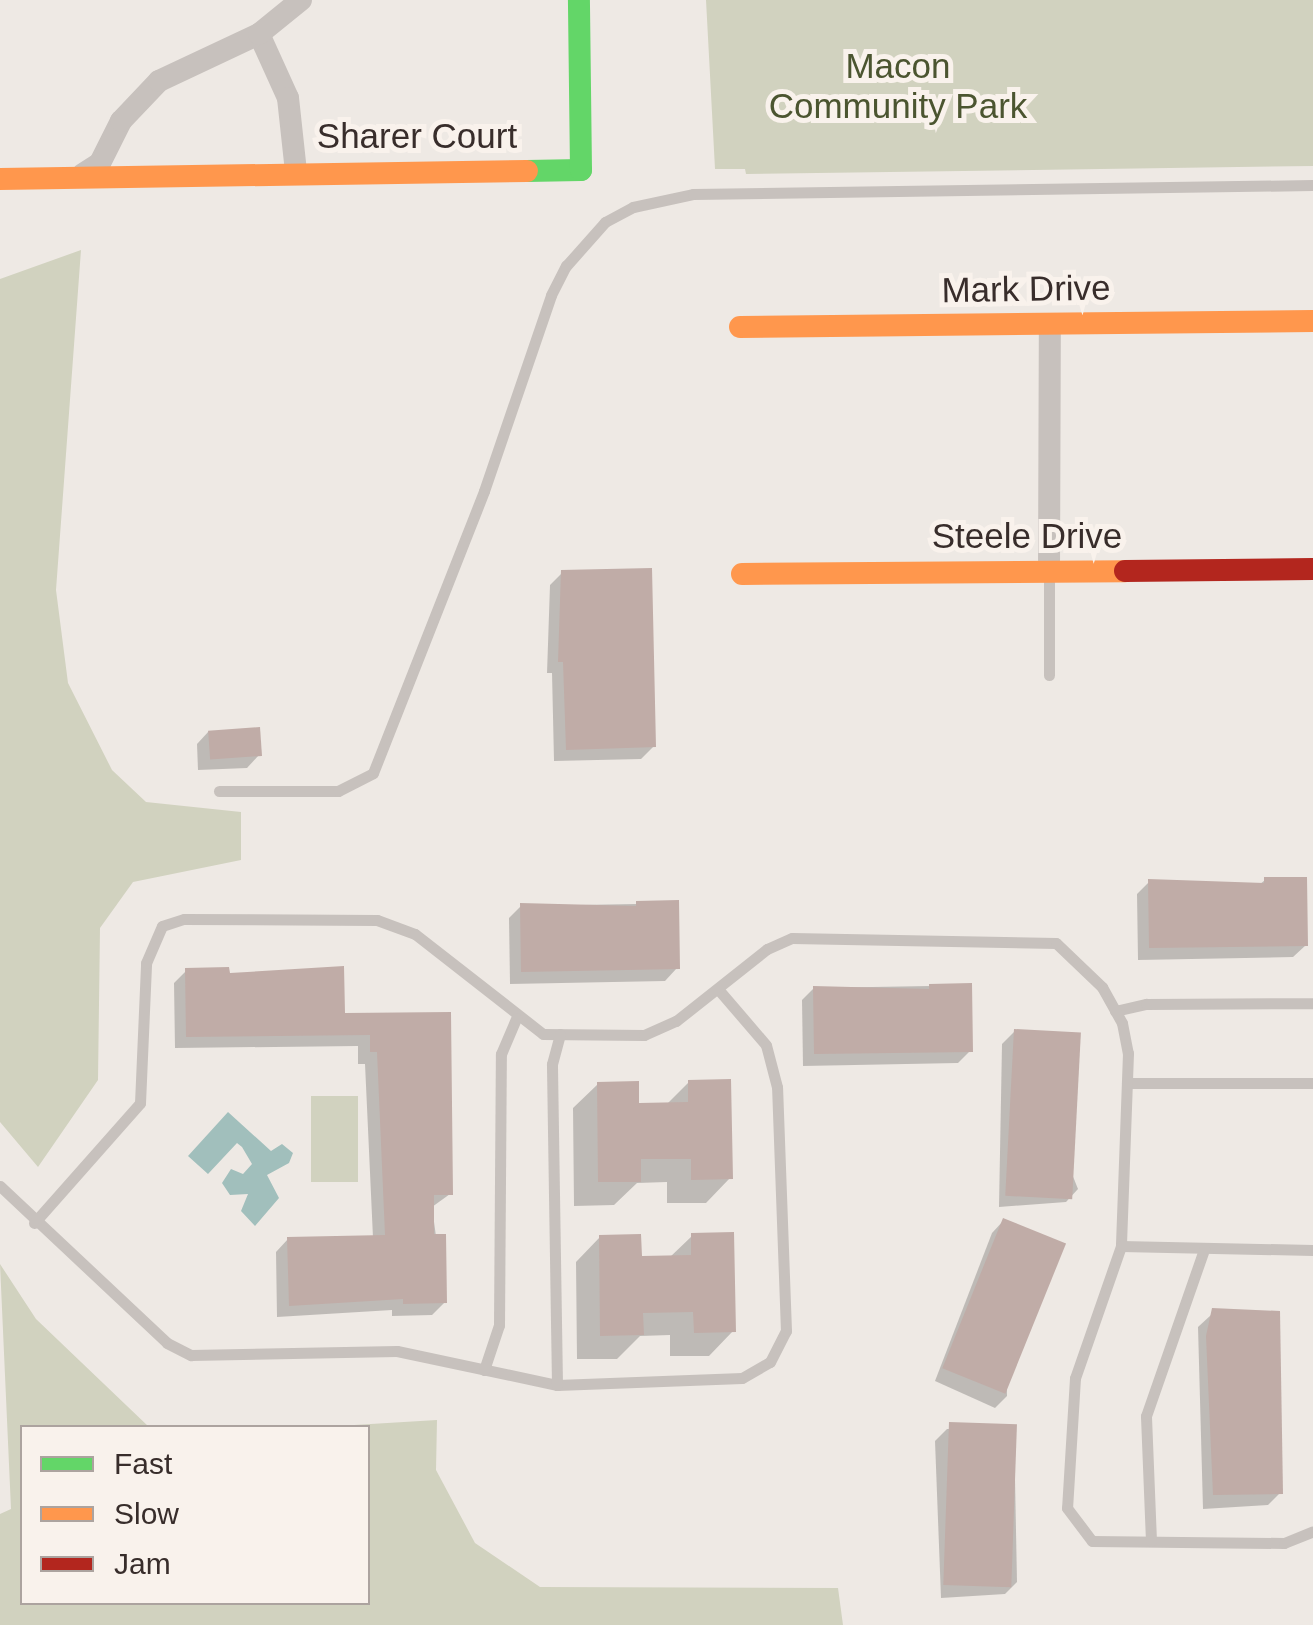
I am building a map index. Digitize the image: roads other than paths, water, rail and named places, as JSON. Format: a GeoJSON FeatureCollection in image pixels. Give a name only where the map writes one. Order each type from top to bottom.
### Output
{"type":"FeatureCollection","features":[{"type":"Feature","properties":{"kind":"street"},"geometry":{"type":"LineString","coordinates":[[82,174],[100,163],[121,121],[160,80],[259,34],[301,0]]}},
{"type":"Feature","properties":{"kind":"street","name":"Sharer Court"},"geometry":{"type":"LineString","coordinates":[[0,179],[82,174],[581,170],[579,0]]}},
{"type":"Feature","properties":{"kind":"street"},"geometry":{"type":"LineString","coordinates":[[259,34],[288,98],[296,172]]}},
{"type":"Feature","properties":{"kind":"street","name":"Mark Drive"},"geometry":{"type":"LineString","coordinates":[[740,327],[1313,321]]}},
{"type":"Feature","properties":{"kind":"street"},"geometry":{"type":"LineString","coordinates":[[1049,571],[1050,324]]}},
{"type":"Feature","properties":{"kind":"street","name":"Steele Drive"},"geometry":{"type":"LineString","coordinates":[[742,574],[1313,569]]}},
{"type":"Feature","properties":{"kind":"lane"},"geometry":{"type":"LineString","coordinates":[[219,791],[350,790],[380,764],[551,295],[566,266],[605,222],[633,207],[694,194],[1313,185]]}},
{"type":"Feature","properties":{"kind":"lane"},"geometry":{"type":"LineString","coordinates":[[1049,571],[1049,675]]}},
{"type":"Feature","properties":{"kind":"lane"},"geometry":{"type":"LineString","coordinates":[[34,1223],[136,1110],[146,962],[162,926],[184,919],[377,920],[414,934],[516,1018],[543,1034],[644,1035],[792,938],[1031,938],[1056,943],[1079,960],[1116,1011],[1128,1053],[1121,1246],[1074,1378],[1067,1508],[1092,1541],[1284,1543],[1313,1530]]}},
{"type":"Feature","properties":{"kind":"lane"},"geometry":{"type":"LineString","coordinates":[[0,1186],[34,1223],[167,1343],[190,1355],[398,1352],[558,1384],[742,1378],[782,1346],[777,1087],[766,1045],[718,989]]}},
{"type":"Feature","properties":{"kind":"lane"},"geometry":{"type":"LineString","coordinates":[[1116,1011],[1146,1004],[1313,1003]]}},
{"type":"Feature","properties":{"kind":"lane"},"geometry":{"type":"LineString","coordinates":[[484,1370],[500,1325],[500,1054],[516,1018]]}},
{"type":"Feature","properties":{"kind":"lane"},"geometry":{"type":"LineString","coordinates":[[558,1384],[552,1064],[560,1034]]}},
{"type":"Feature","properties":{"kind":"lane"},"geometry":{"type":"LineString","coordinates":[[1127,1083],[1313,1083]]}},
{"type":"Feature","properties":{"kind":"lane"},"geometry":{"type":"LineString","coordinates":[[1121,1246],[1313,1250]]}},
{"type":"Feature","properties":{"kind":"lane"},"geometry":{"type":"LineString","coordinates":[[1151,1542],[1146,1416],[1204,1248]]}},
{"type":"Feature","properties":{"kind":"water"},"geometry":{"type":"Polygon","coordinates":[[[228,1112],[271,1151],[282,1144],[293,1153],[289,1163],[267,1175],[279,1198],[255,1226],[241,1211],[248,1194],[230,1195],[222,1183],[231,1169],[243,1174],[252,1164],[242,1147],[237,1143],[208,1174],[188,1156],[228,1112]]]}},
{"type":"Feature","properties":{"kind":"park label","name":"Macon Community Park"},"geometry":{"type":"Point","coordinates":[898,86]}}]}
